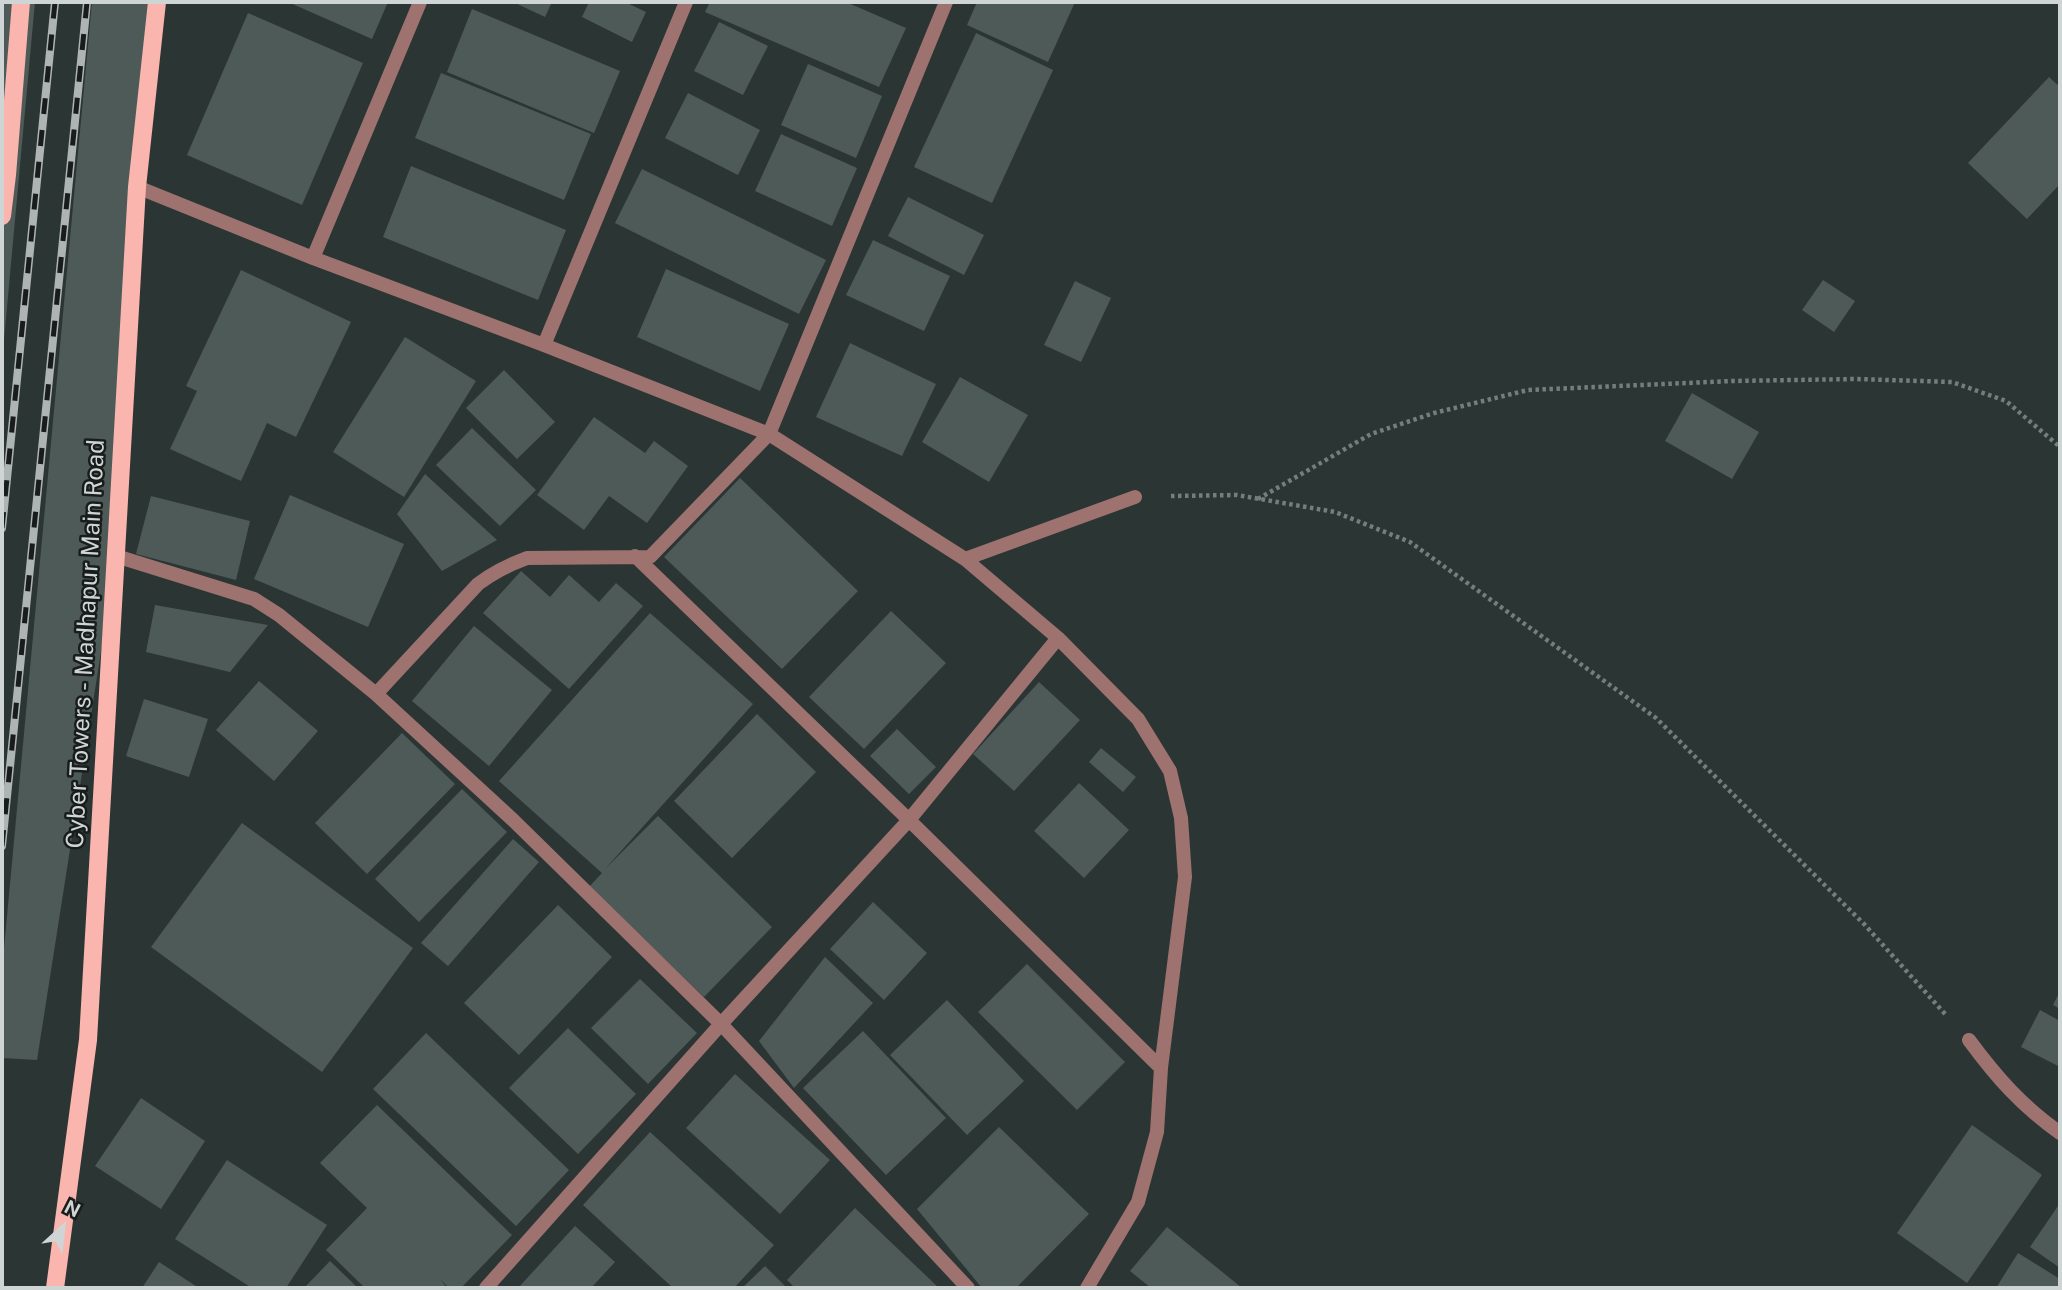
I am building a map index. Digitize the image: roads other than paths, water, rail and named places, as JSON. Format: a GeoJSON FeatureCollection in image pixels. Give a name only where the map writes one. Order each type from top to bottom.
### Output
{"type":"FeatureCollection","features":[{"type":"Feature","properties":{"kind":"main road"},"geometry":{"type":"LineString","coordinates":[[2,216],[21,2]]}},
{"type":"Feature","properties":{"kind":"main road","name":"Cyber Towers - Madhapur Main Road"},"geometry":{"type":"LineString","coordinates":[[55,1288],[88,1040],[137,187],[157,2]]}},
{"type":"Feature","properties":{"kind":"street"},"geometry":{"type":"LineString","coordinates":[[313,258],[420,2]]}},
{"type":"Feature","properties":{"kind":"street"},"geometry":{"type":"LineString","coordinates":[[544,345],[686,2]]}},
{"type":"Feature","properties":{"kind":"street"},"geometry":{"type":"LineString","coordinates":[[376,694],[478,584],[493,573],[527,558],[650,557],[769,434],[946,2]]}},
{"type":"Feature","properties":{"kind":"street"},"geometry":{"type":"LineString","coordinates":[[137,187],[769,434],[965,559],[1058,638],[1138,719],[1170,771],[1181,818],[1185,877],[1161,1068],[1157,1132],[1138,1202],[1087,1288]]}},
{"type":"Feature","properties":{"kind":"street"},"geometry":{"type":"LineString","coordinates":[[965,559],[1135,497]]}},
{"type":"Feature","properties":{"kind":"street"},"geometry":{"type":"LineString","coordinates":[[116,556],[254,599],[279,615],[376,694],[513,820],[721,1024],[968,1288]]}},
{"type":"Feature","properties":{"kind":"street"},"geometry":{"type":"LineString","coordinates":[[635,556],[1161,1068]]}},
{"type":"Feature","properties":{"kind":"street"},"geometry":{"type":"LineString","coordinates":[[486,1288],[721,1024],[909,820],[1058,638]]}},
{"type":"Feature","properties":{"kind":"street"},"geometry":{"type":"LineString","coordinates":[[1969,1040],[1994,1075],[2030,1111],[2060,1133]]}},
{"type":"Feature","properties":{"kind":"railway"},"geometry":{"type":"LineString","coordinates":[[2,528],[55,2]]}},
{"type":"Feature","properties":{"kind":"railway"},"geometry":{"type":"LineString","coordinates":[[2,846],[87,2]]}}]}
